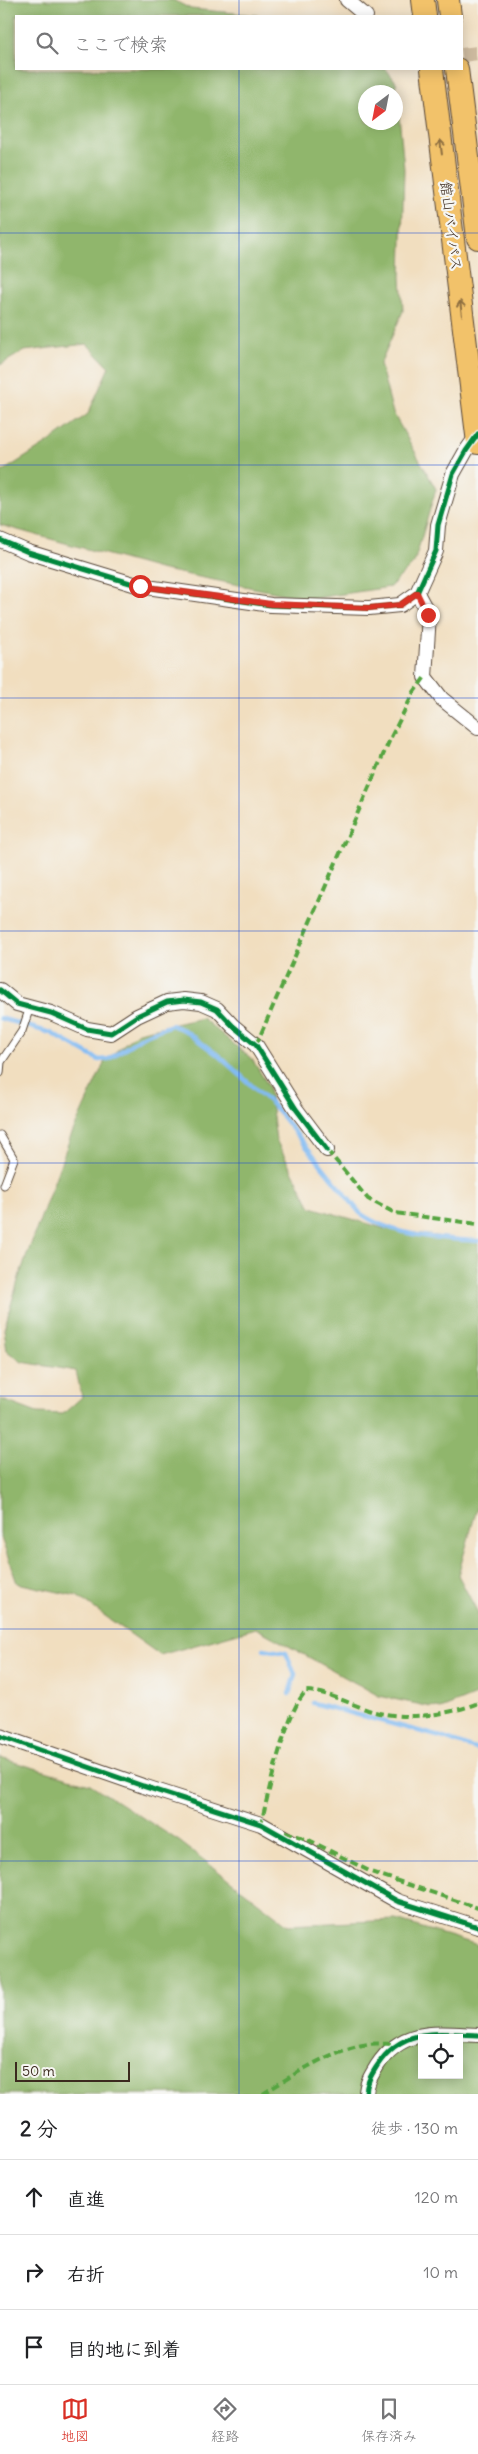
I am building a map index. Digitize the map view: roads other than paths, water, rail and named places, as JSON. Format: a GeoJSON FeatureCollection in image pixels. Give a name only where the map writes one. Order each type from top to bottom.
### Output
{"type":"FeatureCollection","features":[{"type":"Feature","properties":{"kind":"highway"},"geometry":{"type":"LineString","coordinates":[[423,0],[425,15]]}},
{"type":"Feature","properties":{"kind":"highway"},"geometry":{"type":"LineString","coordinates":[[448,0],[450,15]]}},
{"type":"Feature","properties":{"kind":"highway","name":"館山バイパス"},"geometry":{"type":"LineString","coordinates":[[432,70],[478,438]]}},
{"type":"Feature","properties":{"kind":"highway","name":"館山バイパス"},"geometry":{"type":"LineString","coordinates":[[457,70],[478,238]]}},
{"type":"Feature","properties":{"kind":"street"},"geometry":{"type":"LineString","coordinates":[[347,0],[365,15]]}},
{"type":"Feature","properties":{"kind":"street"},"geometry":{"type":"LineString","coordinates":[[0,540],[28,552],[140,586],[271,604],[369,608],[400,605],[417,593],[436,551],[438,525],[453,474],[466,450],[478,438]]}},
{"type":"Feature","properties":{"kind":"street"},"geometry":{"type":"LineString","coordinates":[[417,593],[428,615],[425,677],[442,699],[478,728]]}},
{"type":"Feature","properties":{"kind":"street"},"geometry":{"type":"LineString","coordinates":[[0,990],[16,1004],[28,1011],[51,1012],[87,1029],[111,1033],[137,1016],[167,1002],[184,1000],[201,1002],[217,1009],[233,1026],[256,1045],[296,1109],[327,1150]]}},
{"type":"Feature","properties":{"kind":"street"},"geometry":{"type":"LineString","coordinates":[[0,1736],[143,1786],[260,1824],[398,1901],[478,1927]]}},
{"type":"Feature","properties":{"kind":"street"},"geometry":{"type":"LineString","coordinates":[[366,2094],[371,2076],[383,2056],[395,2044],[410,2037],[426,2034],[478,2036]]}},
{"type":"Feature","properties":{"kind":"lane"},"geometry":{"type":"LineString","coordinates":[[0,1072],[1,1062],[22,1031],[28,1011]]}},
{"type":"Feature","properties":{"kind":"lane"},"geometry":{"type":"LineString","coordinates":[[0,1135],[14,1159],[4,1185]]}},
{"type":"Feature","properties":{"kind":"waterway"},"geometry":{"type":"LineString","coordinates":[[0,1018],[51,1033],[99,1060],[109,1059],[143,1036],[171,1025],[184,1030],[218,1055],[272,1104],[360,1213],[387,1227],[417,1235],[478,1241]]}},
{"type":"Feature","properties":{"kind":"waterway"},"geometry":{"type":"LineString","coordinates":[[264,1649],[286,1653],[295,1674],[289,1694]]}},
{"type":"Feature","properties":{"kind":"waterway"},"geometry":{"type":"LineString","coordinates":[[313,1703],[441,1737],[478,1750]]}},
{"type":"Feature","properties":{"kind":"tunnel"},"geometry":{"type":"LineString","coordinates":[[463,55],[478,53]]}}]}
